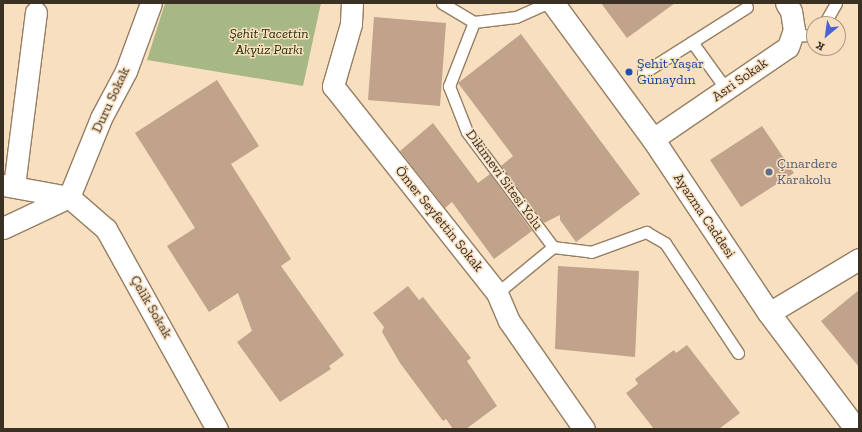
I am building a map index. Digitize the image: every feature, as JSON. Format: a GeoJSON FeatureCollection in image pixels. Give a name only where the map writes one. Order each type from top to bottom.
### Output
{"type":"FeatureCollection","features":[{"type":"Feature","properties":{"kind":"street","name":"Duru Sokak"},"geometry":{"type":"LineString","coordinates":[[69,197],[101,118],[126,71],[151,3]]}},
{"type":"Feature","properties":{"kind":"street","name":"Ömer Seyfettin Sokak"},"geometry":{"type":"LineString","coordinates":[[352,3],[351,24],[333,86],[497,292],[509,321],[584,429]]}},
{"type":"Feature","properties":{"kind":"street","name":"Ayazma Caddesi"},"geometry":{"type":"LineString","coordinates":[[553,3],[653,139],[769,313],[856,429]]}},
{"type":"Feature","properties":{"kind":"street"},"geometry":{"type":"LineString","coordinates":[[786,3],[791,11],[792,36]]}},
{"type":"Feature","properties":{"kind":"street"},"geometry":{"type":"LineString","coordinates":[[36,12],[8,185],[69,197]]}},
{"type":"Feature","properties":{"kind":"street","name":"Asri Sokak"},"geometry":{"type":"LineString","coordinates":[[653,139],[788,47],[792,36]]}},
{"type":"Feature","properties":{"kind":"street"},"geometry":{"type":"LineString","coordinates":[[3,228],[69,197]]}},
{"type":"Feature","properties":{"kind":"street","name":"Çelik Sokak"},"geometry":{"type":"LineString","coordinates":[[69,197],[106,229],[217,429]]}},
{"type":"Feature","properties":{"kind":"street"},"geometry":{"type":"LineString","coordinates":[[769,313],[859,259]]}},
{"type":"Feature","properties":{"kind":"lane"},"geometry":{"type":"LineString","coordinates":[[442,3],[474,22],[516,17],[548,3]]}},
{"type":"Feature","properties":{"kind":"lane"},"geometry":{"type":"LineString","coordinates":[[829,16],[836,3]]}},
{"type":"Feature","properties":{"kind":"lane"},"geometry":{"type":"LineString","coordinates":[[643,73],[747,7]]}},
{"type":"Feature","properties":{"kind":"lane","name":"Dikimevi Sitesi Yolu"},"geometry":{"type":"LineString","coordinates":[[474,22],[449,86],[467,132],[553,247]]}},
{"type":"Feature","properties":{"kind":"lane"},"geometry":{"type":"LineString","coordinates":[[792,36],[806,35]]}},
{"type":"Feature","properties":{"kind":"lane"},"geometry":{"type":"LineString","coordinates":[[692,42],[726,89]]}},
{"type":"Feature","properties":{"kind":"lane"},"geometry":{"type":"LineString","coordinates":[[497,292],[553,247],[591,252],[646,232],[665,243],[738,353]]}},
{"type":"Feature","properties":{"kind":"green space","name":"Şehit Tacettin Akyüz Parkı"},"geometry":{"type":"Polygon","coordinates":[[[165,3],[321,3],[303,86],[147,60],[165,3]]]}},
{"type":"Feature","properties":{"kind":"building"},"geometry":{"type":"Polygon","coordinates":[[[601,3],[675,3],[627,38],[601,3]]]}},
{"type":"Feature","properties":{"kind":"building"},"geometry":{"type":"Polygon","coordinates":[[[374,17],[446,23],[440,106],[368,100],[374,17]]]}},
{"type":"Feature","properties":{"kind":"building"},"geometry":{"type":"Polygon","coordinates":[[[521,34],[640,194],[576,242],[560,220],[560,215],[544,223],[501,166],[513,156],[458,83],[521,34]]]}},
{"type":"Feature","properties":{"kind":"building"},"geometry":{"type":"Polygon","coordinates":[[[217,80],[259,146],[231,164],[291,259],[281,266],[344,355],[329,366],[331,369],[280,402],[237,342],[252,331],[238,293],[209,312],[167,246],[195,228],[135,133],[217,80]]]}},
{"type":"Feature","properties":{"kind":"building"},"geometry":{"type":"Polygon","coordinates":[[[433,123],[478,183],[490,174],[532,231],[494,259],[452,202],[445,208],[400,151],[433,123]]]}},
{"type":"Feature","properties":{"kind":"building"},"geometry":{"type":"Polygon","coordinates":[[[762,126],[794,173],[741,207],[710,160],[762,126]]]}},
{"type":"Feature","properties":{"kind":"building"},"geometry":{"type":"Polygon","coordinates":[[[558,266],[639,271],[635,357],[555,349],[558,266]]]}},
{"type":"Feature","properties":{"kind":"building"},"geometry":{"type":"Polygon","coordinates":[[[408,286],[419,300],[423,297],[471,358],[467,361],[497,406],[466,429],[453,429],[446,419],[443,421],[400,363],[382,332],[384,327],[373,313],[408,286]]]}},
{"type":"Feature","properties":{"kind":"building"},"geometry":{"type":"Polygon","coordinates":[[[859,290],[859,367],[821,321],[859,290]]]}},
{"type":"Feature","properties":{"kind":"building"},"geometry":{"type":"Polygon","coordinates":[[[687,345],[740,413],[719,429],[654,429],[626,393],[638,384],[635,379],[674,350],[676,353],[687,345]]]}},
{"type":"Feature","properties":{"kind":"place","name":"Şehit Yaşar Günaydın"},"geometry":{"type":"Point","coordinates":[629,72]}},
{"type":"Feature","properties":{"kind":"place","name":"Çınardere Karakolu"},"geometry":{"type":"Point","coordinates":[769,172]}}]}
